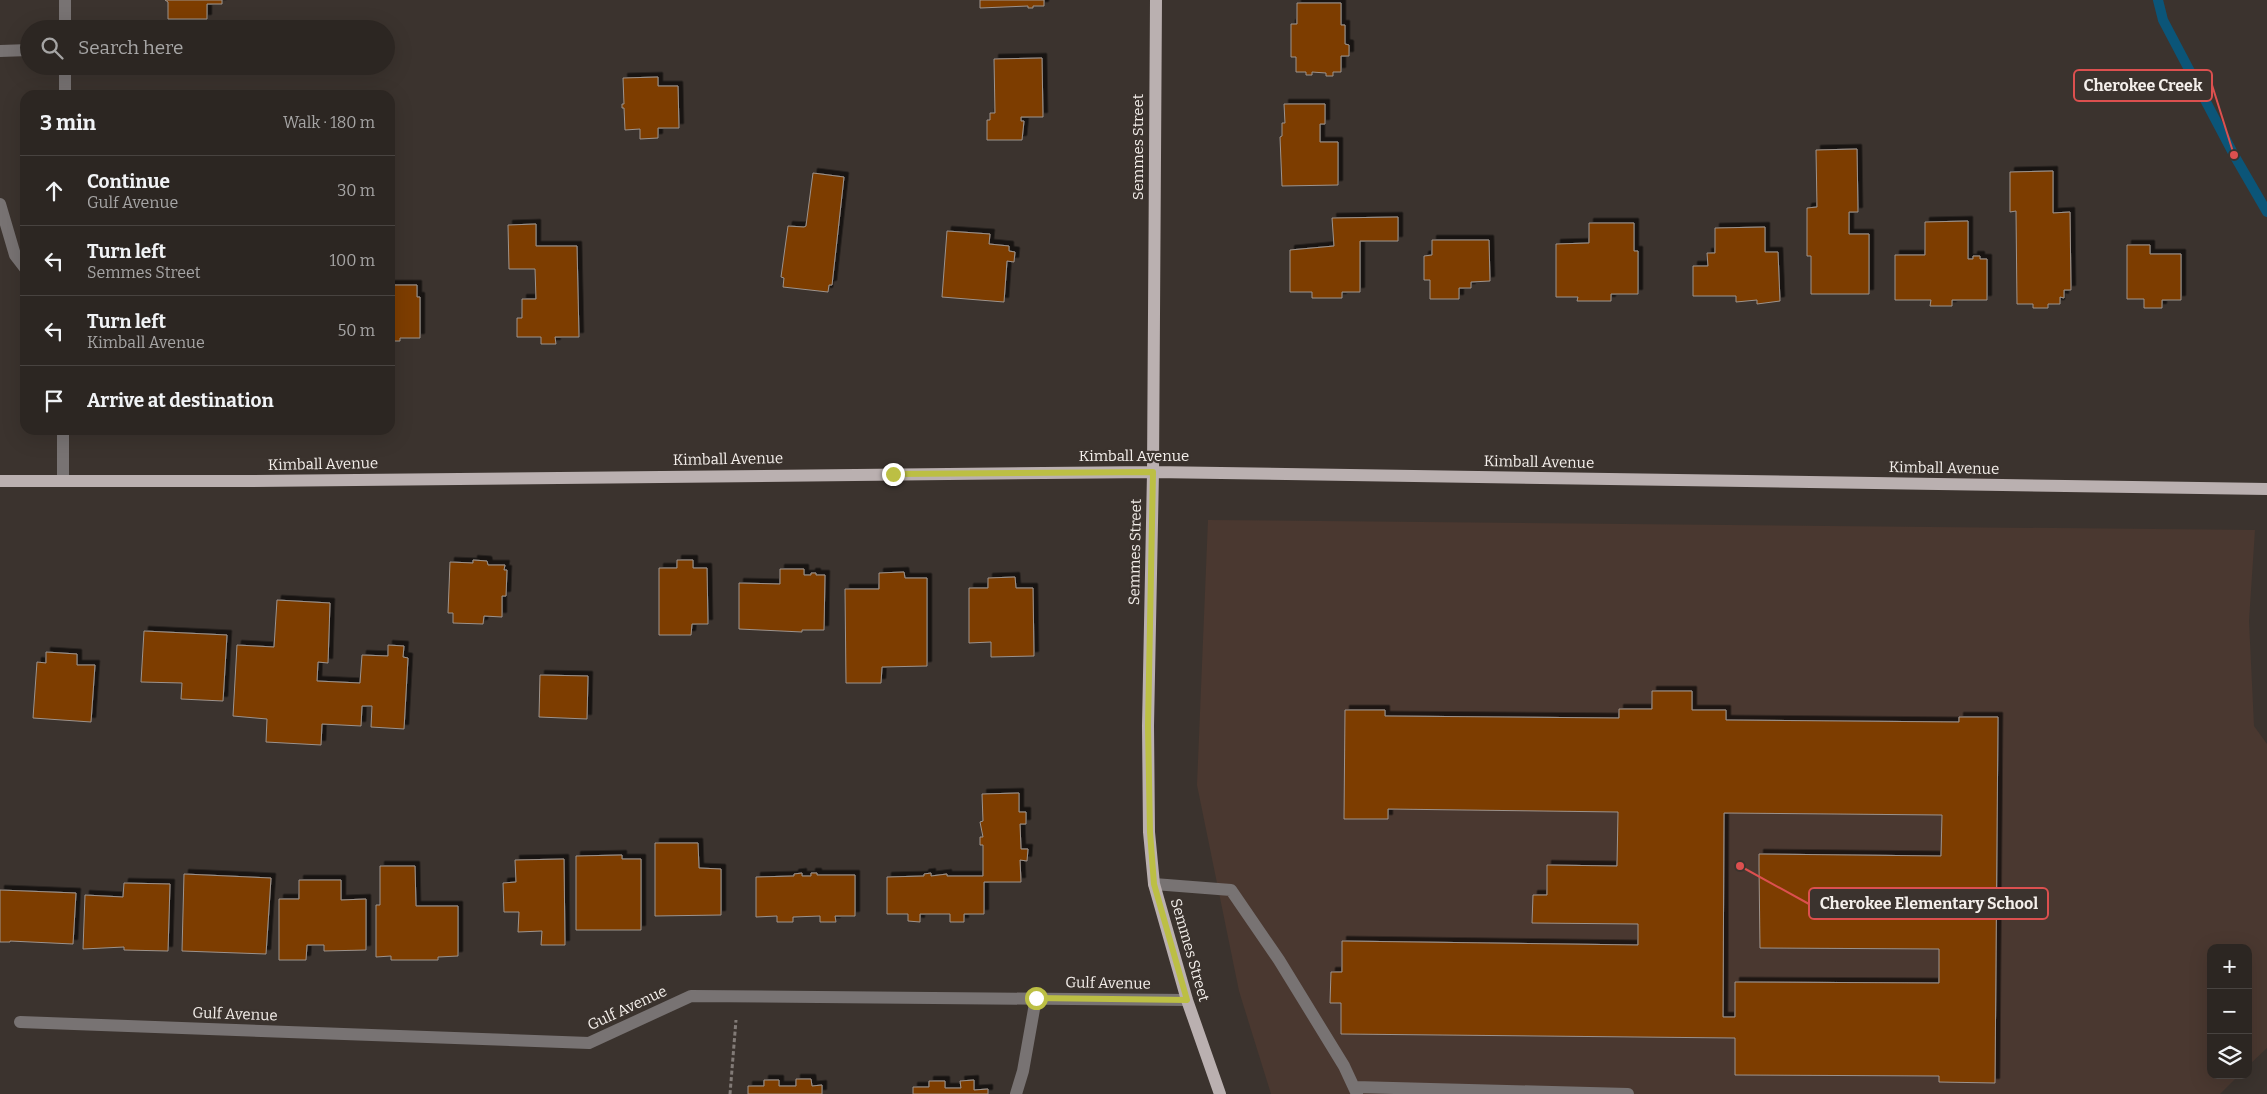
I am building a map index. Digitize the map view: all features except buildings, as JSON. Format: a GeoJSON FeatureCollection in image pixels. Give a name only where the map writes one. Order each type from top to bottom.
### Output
{"type":"FeatureCollection","features":[{"type":"Feature","properties":{"kind":"main road","name":"Semmes Street"},"geometry":{"type":"LineString","coordinates":[[1156,0],[1153,472],[1148,726],[1150,832],[1154,884],[1187,1000],[1220,1094]]}},
{"type":"Feature","properties":{"kind":"main road","name":"Kimball Avenue"},"geometry":{"type":"LineString","coordinates":[[0,481],[254,481],[1153,472],[2267,489]]}},
{"type":"Feature","properties":{"kind":"street"},"geometry":{"type":"LineString","coordinates":[[65,0],[65,20]]}},
{"type":"Feature","properties":{"kind":"street"},"geometry":{"type":"LineString","coordinates":[[0,50],[20,50]]}},
{"type":"Feature","properties":{"kind":"street"},"geometry":{"type":"LineString","coordinates":[[65,75],[65,90]]}},
{"type":"Feature","properties":{"kind":"street"},"geometry":{"type":"LineString","coordinates":[[0,204],[15,255],[20,262]]}},
{"type":"Feature","properties":{"kind":"street"},"geometry":{"type":"LineString","coordinates":[[63,435],[63,481]]}},
{"type":"Feature","properties":{"kind":"street"},"geometry":{"type":"LineString","coordinates":[[1154,884],[1231,890],[1280,960],[1356,1090],[1628,1094]]}},
{"type":"Feature","properties":{"kind":"street","name":"Gulf Avenue"},"geometry":{"type":"LineString","coordinates":[[20,1022],[589,1044],[691,996],[1187,1000]]}},
{"type":"Feature","properties":{"kind":"street"},"geometry":{"type":"LineString","coordinates":[[1016,1094],[1023,1072],[1036,998]]}},
{"type":"Feature","properties":{"kind":"path"},"geometry":{"type":"LineString","coordinates":[[730,1094],[738,996]]}},
{"type":"Feature","properties":{"kind":"shaded area"},"geometry":{"type":"Polygon","coordinates":[[[1208,520],[2255,530],[2249,621],[2254,726],[2267,744],[2267,1048],[2252,1062],[2252,944],[2207,944],[2207,1079],[2235,1079],[2220,1094],[1271,1094],[1239,991],[1197,785],[1208,520]]]}},
{"type":"Feature","properties":{"kind":"waterway"},"geometry":{"type":"LineString","coordinates":[[2158,0],[2163,20],[2234,155],[2267,212]]}},
{"type":"Feature","properties":{"kind":"place","name":"Cherokee Creek"},"geometry":{"type":"Point","coordinates":[2234,155]}},
{"type":"Feature","properties":{"kind":"place","name":"Cherokee Elementary School"},"geometry":{"type":"Point","coordinates":[1740,866]}},
{"type":"Feature","properties":{"kind":"route"},"geometry":{"type":"LineString","coordinates":[[893,474],[1153,472],[1148,726],[1150,832],[1154,884],[1187,1000],[1036,998]]}}]}
